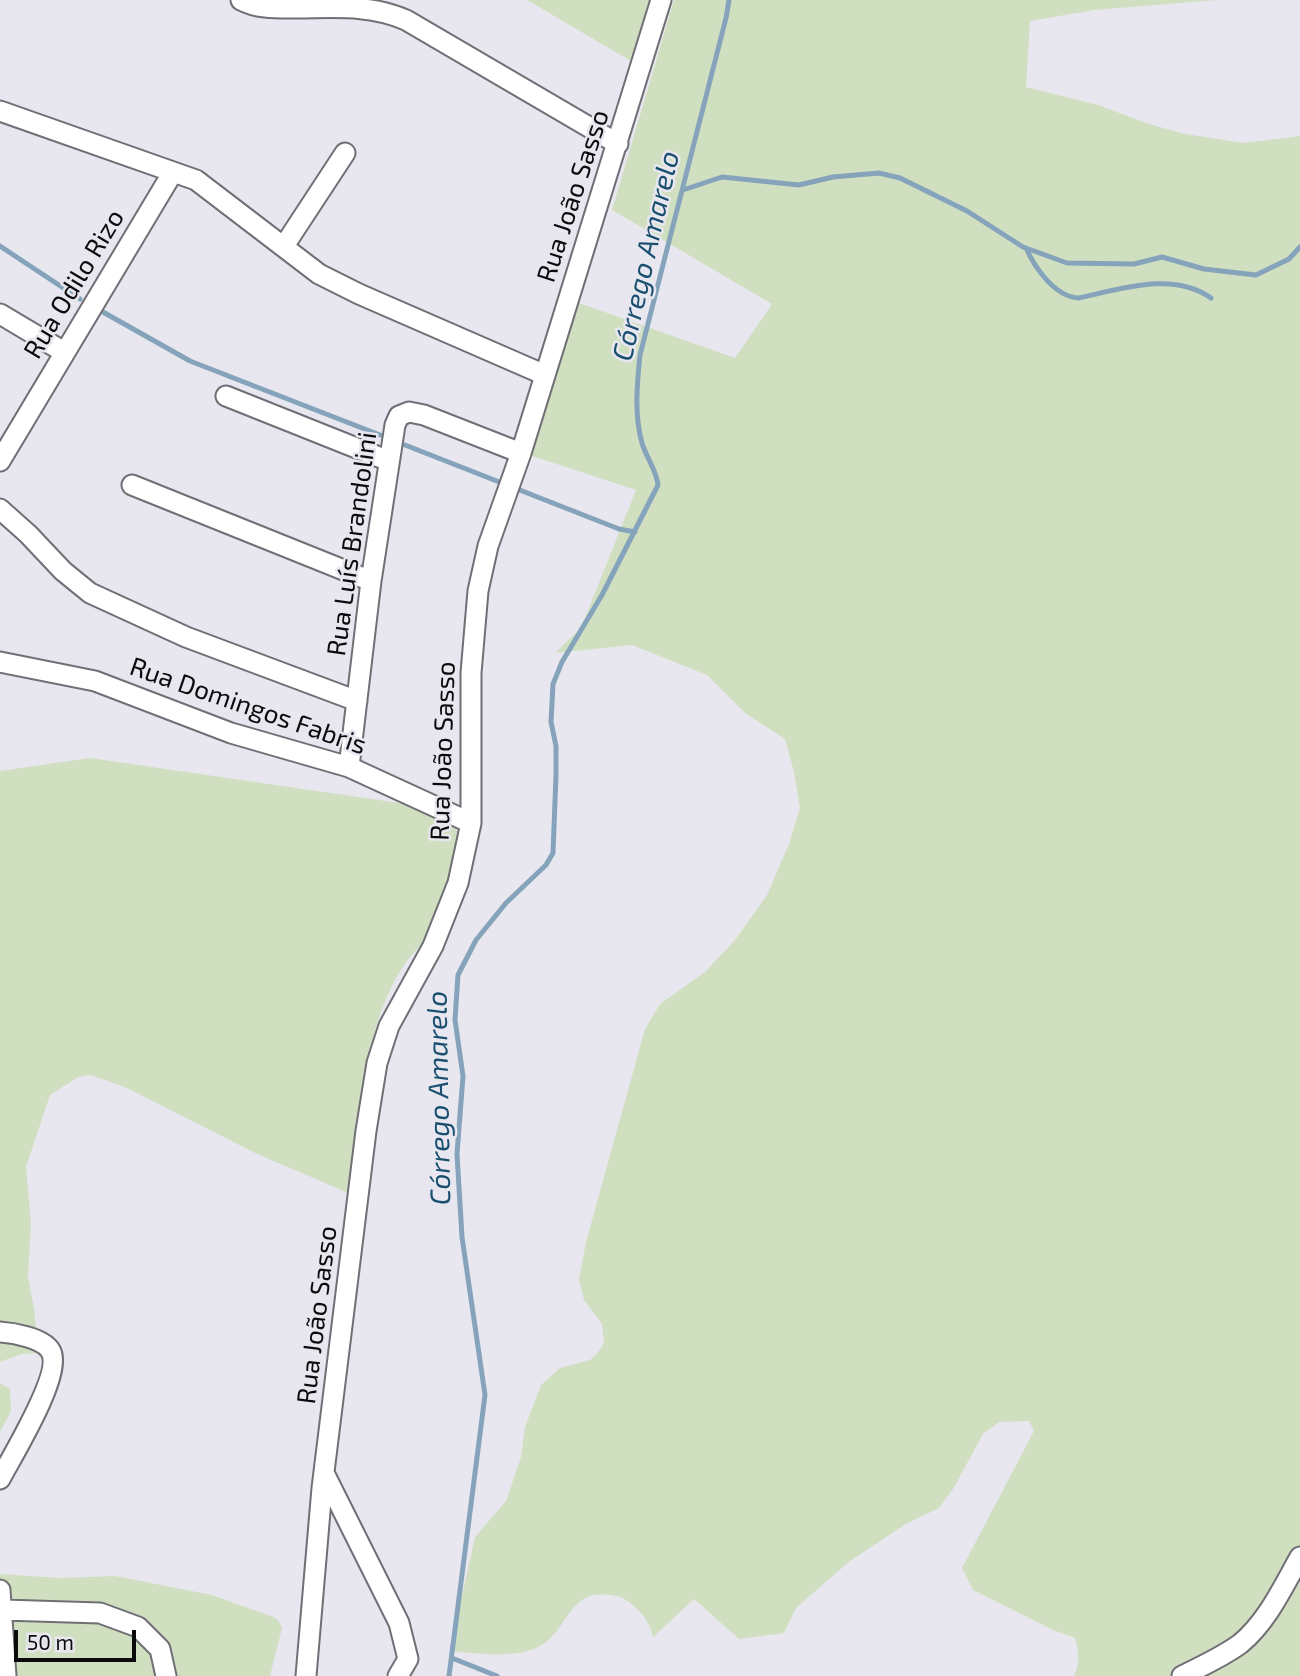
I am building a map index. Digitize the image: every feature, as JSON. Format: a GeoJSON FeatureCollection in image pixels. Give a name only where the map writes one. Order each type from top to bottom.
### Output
{"type":"FeatureCollection","features":[{"type":"Feature","properties":{"kind":"street"},"geometry":{"type":"LineString","coordinates":[[241,0],[251,5],[272,8],[363,8],[386,11],[406,20],[618,144]]}},
{"type":"Feature","properties":{"kind":"street","name":"Rua João Sasso"},"geometry":{"type":"LineString","coordinates":[[306,1676],[324,1473],[366,1131],[377,1063],[389,1026],[432,946],[458,883],[471,823],[471,698],[476,611],[488,546],[521,453],[661,0]]}},
{"type":"Feature","properties":{"kind":"street"},"geometry":{"type":"LineString","coordinates":[[0,111],[196,180],[319,274],[545,375]]}},
{"type":"Feature","properties":{"kind":"street"},"geometry":{"type":"LineString","coordinates":[[284,246],[345,153]]}},
{"type":"Feature","properties":{"kind":"street","name":"Rua Odilo Rizo"},"geometry":{"type":"LineString","coordinates":[[0,461],[173,172]]}},
{"type":"Feature","properties":{"kind":"street"},"geometry":{"type":"LineString","coordinates":[[0,314],[64,352]]}},
{"type":"Feature","properties":{"kind":"street"},"geometry":{"type":"LineString","coordinates":[[226,397],[389,461]]}},
{"type":"Feature","properties":{"kind":"street","name":"Rua Luís Brandolini"},"geometry":{"type":"LineString","coordinates":[[349,767],[371,581],[395,425],[399,416],[409,412],[424,415],[521,453]]}},
{"type":"Feature","properties":{"kind":"street"},"geometry":{"type":"LineString","coordinates":[[132,485],[371,581]]}},
{"type":"Feature","properties":{"kind":"street"},"geometry":{"type":"LineString","coordinates":[[0,509],[63,571],[90,593],[186,637],[357,701]]}},
{"type":"Feature","properties":{"kind":"street","name":"Rua Domingos Fabris"},"geometry":{"type":"LineString","coordinates":[[0,662],[95,681],[231,733],[349,767],[471,823]]}},
{"type":"Feature","properties":{"kind":"street"},"geometry":{"type":"LineString","coordinates":[[0,1332],[42,1343],[51,1352],[55,1364],[50,1385],[0,1479]]}},
{"type":"Feature","properties":{"kind":"street"},"geometry":{"type":"LineString","coordinates":[[324,1473],[399,1623],[408,1659],[398,1676]]}},
{"type":"Feature","properties":{"kind":"street"},"geometry":{"type":"LineString","coordinates":[[1182,1676],[1215,1660],[1241,1643],[1262,1622],[1300,1557]]}},
{"type":"Feature","properties":{"kind":"street"},"geometry":{"type":"LineString","coordinates":[[0,1590],[6,1676]]}},
{"type":"Feature","properties":{"kind":"street"},"geometry":{"type":"LineString","coordinates":[[3,1610],[100,1613],[138,1627],[160,1649],[166,1676]]}},
{"type":"Feature","properties":{"kind":"green space"},"geometry":{"type":"Polygon","coordinates":[[[527,0],[655,0],[636,64],[527,0]]]}},
{"type":"Feature","properties":{"kind":"green space"},"geometry":{"type":"Polygon","coordinates":[[[674,0],[1217,0],[1094,10],[1030,21],[1026,87],[1098,105],[1185,134],[1244,143],[1300,136],[1300,1676],[1074,1676],[1078,1657],[1075,1638],[1053,1630],[973,1590],[962,1568],[1034,1431],[1029,1421],[999,1422],[983,1434],[953,1489],[939,1508],[906,1524],[850,1561],[796,1608],[784,1633],[739,1639],[694,1599],[653,1637],[644,1617],[627,1600],[595,1595],[584,1598],[576,1605],[547,1642],[536,1648],[504,1654],[450,1651],[475,1537],[506,1501],[521,1457],[525,1427],[541,1385],[560,1368],[590,1360],[604,1343],[602,1324],[584,1300],[579,1279],[586,1242],[645,1029],[660,1004],[705,972],[735,940],[767,895],[789,844],[800,808],[785,739],[745,713],[707,675],[632,645],[555,653],[581,628],[636,490],[529,455],[579,303],[735,358],[772,304],[612,210],[674,0]]]}},
{"type":"Feature","properties":{"kind":"green space"},"geometry":{"type":"Polygon","coordinates":[[[90,758],[427,807],[458,823],[458,851],[425,941],[405,964],[389,993],[377,1025],[362,1095],[351,1194],[257,1154],[127,1088],[91,1075],[78,1077],[50,1095],[26,1167],[31,1223],[28,1277],[39,1353],[21,1354],[0,1362],[0,771],[90,758]]]}},
{"type":"Feature","properties":{"kind":"green space"},"geometry":{"type":"Polygon","coordinates":[[[0,1383],[10,1389],[11,1411],[0,1432],[0,1383]]]}},
{"type":"Feature","properties":{"kind":"green space"},"geometry":{"type":"Polygon","coordinates":[[[0,1574],[60,1578],[115,1576],[212,1595],[273,1617],[282,1628],[270,1676],[0,1676],[0,1574]]]}},
{"type":"Feature","properties":{"kind":"waterway","name":"Córrego Amarelo"},"geometry":{"type":"LineString","coordinates":[[449,1676],[485,1395],[462,1237],[457,1154],[463,1076],[455,1020],[458,975],[476,940],[506,903],[546,865],[553,853],[556,775],[556,746],[551,722],[553,684],[562,662],[602,595],[658,485],[642,443],[638,422],[640,355],[729,0]]}},
{"type":"Feature","properties":{"kind":"waterway"},"geometry":{"type":"LineString","coordinates":[[683,190],[722,177],[799,185],[833,177],[879,173],[900,178],[967,211],[1023,247],[1067,263],[1134,264],[1162,257],[1204,269],[1256,275],[1289,259],[1300,247]]}},
{"type":"Feature","properties":{"kind":"waterway"},"geometry":{"type":"LineString","coordinates":[[0,246],[80,299]]}},
{"type":"Feature","properties":{"kind":"waterway"},"geometry":{"type":"LineString","coordinates":[[1026,248],[1047,280],[1062,293],[1070,296],[1079,298],[1146,284],[1164,284],[1180,285],[1211,298]]}},
{"type":"Feature","properties":{"kind":"waterway"},"geometry":{"type":"LineString","coordinates":[[103,312],[190,361],[380,435]]}},
{"type":"Feature","properties":{"kind":"waterway"},"geometry":{"type":"LineString","coordinates":[[405,445],[619,529],[635,532]]}},
{"type":"Feature","properties":{"kind":"waterway"},"geometry":{"type":"LineString","coordinates":[[452,1658],[497,1676]]}}]}
